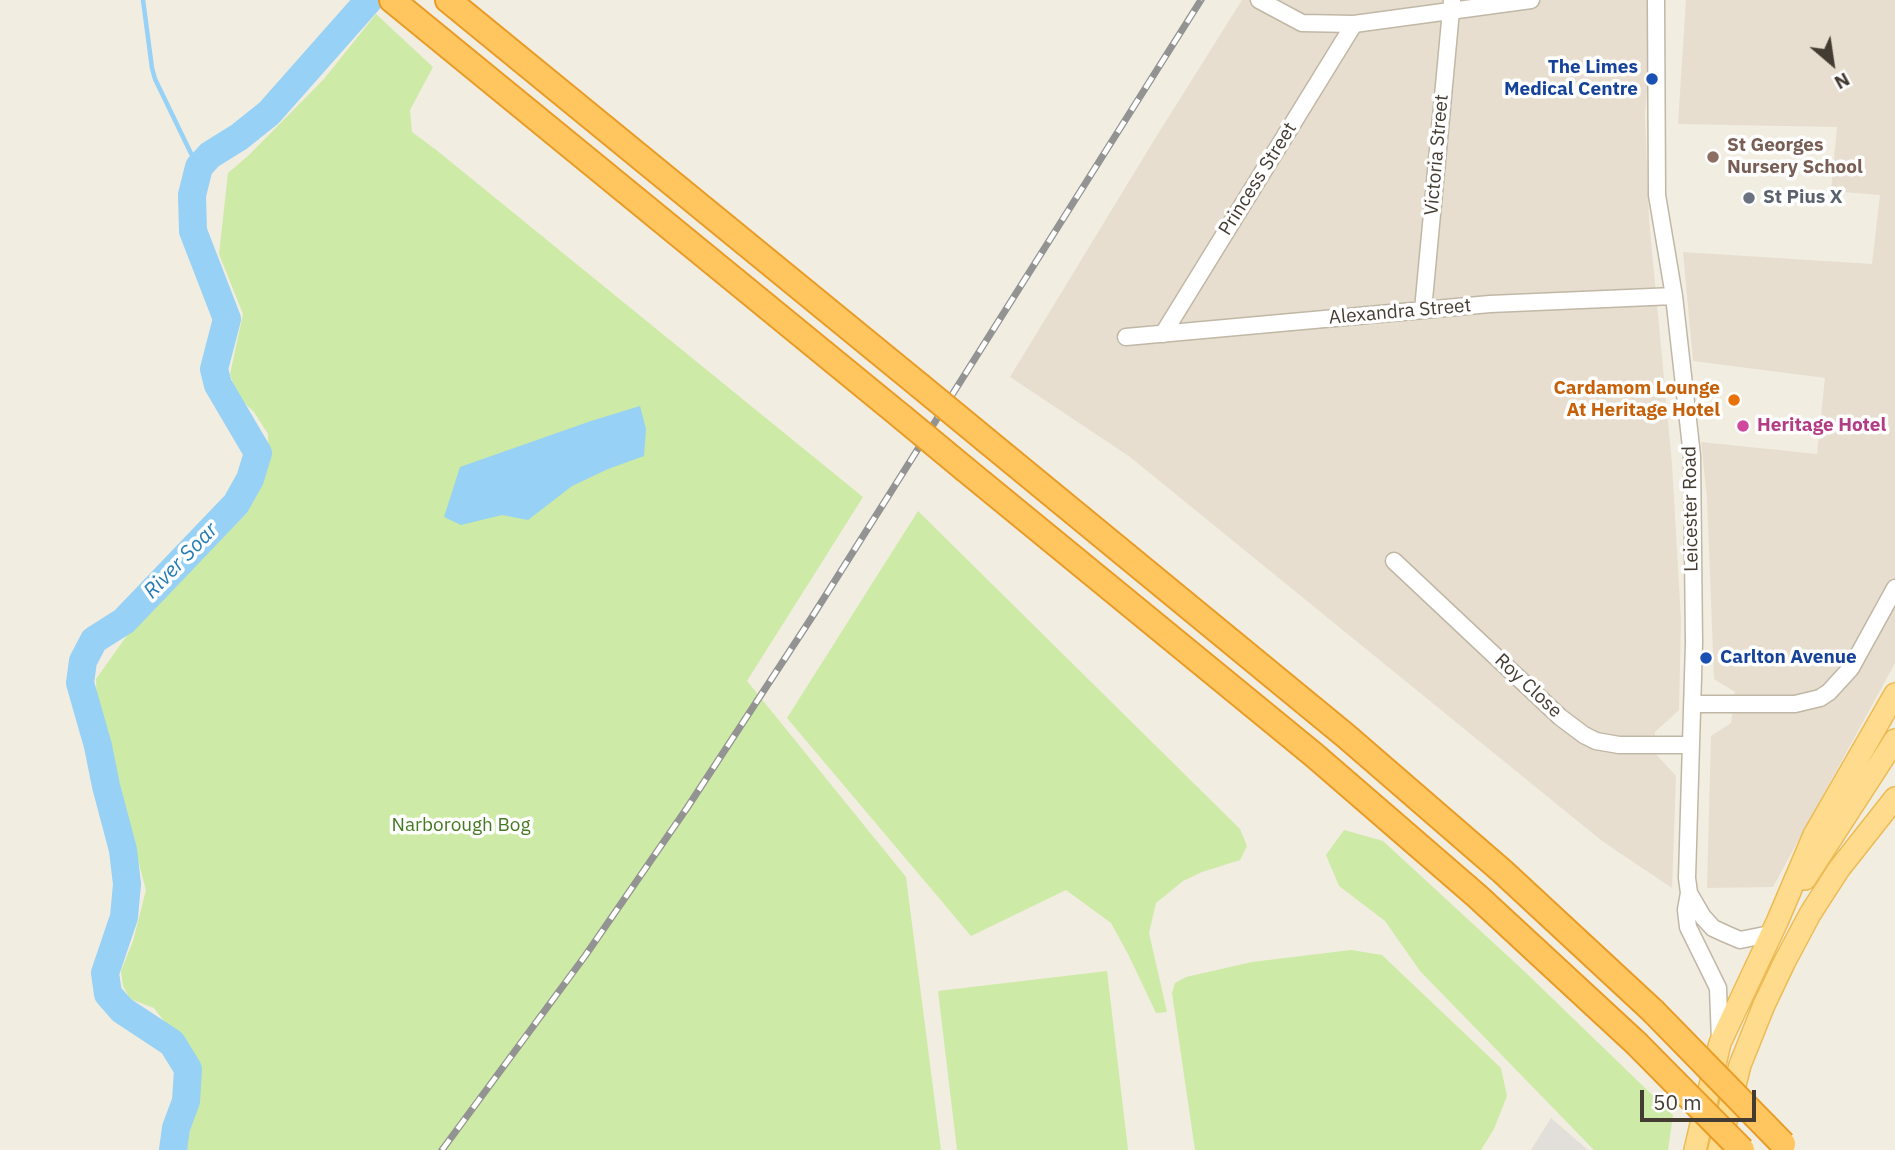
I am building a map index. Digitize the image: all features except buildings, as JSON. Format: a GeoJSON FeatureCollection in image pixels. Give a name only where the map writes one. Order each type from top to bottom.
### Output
{"type":"FeatureCollection","features":[{"type":"Feature","properties":{"kind":"highway"},"geometry":{"type":"LineString","coordinates":[[392,0],[1314,755],[1477,896],[1636,1043],[1742,1150]]}},
{"type":"Feature","properties":{"kind":"highway"},"geometry":{"type":"LineString","coordinates":[[447,0],[1346,736],[1502,871],[1653,1011],[1785,1147]]}},
{"type":"Feature","properties":{"kind":"main road"},"geometry":{"type":"LineString","coordinates":[[1695,1150],[1720,1043],[1814,835],[1895,694]]}},
{"type":"Feature","properties":{"kind":"main road"},"geometry":{"type":"LineString","coordinates":[[1773,928],[1895,740]]}},
{"type":"Feature","properties":{"kind":"main road"},"geometry":{"type":"LineString","coordinates":[[1719,1150],[1740,1065],[1784,963],[1810,914],[1839,869],[1895,798]]}},
{"type":"Feature","properties":{"kind":"street"},"geometry":{"type":"LineString","coordinates":[[1259,0],[1301,23],[1354,24],[1451,6],[1531,0]]}},
{"type":"Feature","properties":{"kind":"street","name":"Leicester Road"},"geometry":{"type":"LineString","coordinates":[[1656,0],[1657,195],[1674,296],[1692,456],[1694,643],[1687,878],[1689,893],[1686,910],[1688,927],[1718,988],[1720,1043]]}},
{"type":"Feature","properties":{"kind":"street","name":"Victoria Street"},"geometry":{"type":"LineString","coordinates":[[1423,310],[1451,6]]}},
{"type":"Feature","properties":{"kind":"street","name":"Princess Street"},"geometry":{"type":"LineString","coordinates":[[1163,334],[1354,24]]}},
{"type":"Feature","properties":{"kind":"street","name":"Alexandra Street"},"geometry":{"type":"LineString","coordinates":[[1126,337],[1490,304],[1674,296]]}},
{"type":"Feature","properties":{"kind":"street","name":"Roy Close"},"geometry":{"type":"LineString","coordinates":[[1394,561],[1560,717],[1584,734],[1596,741],[1619,745],[1691,745]]}},
{"type":"Feature","properties":{"kind":"street"},"geometry":{"type":"LineString","coordinates":[[1692,704],[1795,704],[1820,698],[1851,668],[1895,588]]}},
{"type":"Feature","properties":{"kind":"street"},"geometry":{"type":"LineString","coordinates":[[1689,893],[1713,928],[1740,940],[1773,928]]}},
{"type":"Feature","properties":{"kind":"shaded area"},"geometry":{"type":"Polygon","coordinates":[[[1242,0],[1655,0],[1645,114],[1649,219],[1672,464],[1681,620],[1679,710],[1655,732],[1655,753],[1676,776],[1672,888],[1602,841],[1130,457],[1010,377],[1242,0]]]}},
{"type":"Feature","properties":{"kind":"shaded area"},"geometry":{"type":"Polygon","coordinates":[[[1686,0],[1895,0],[1895,663],[1773,887],[1707,888],[1711,736],[1731,723],[1735,692],[1714,679],[1707,498],[1701,442],[1817,454],[1825,378],[1693,361],[1683,252],[1872,264],[1880,195],[1831,191],[1837,127],[1678,124],[1686,0]]]}},
{"type":"Feature","properties":{"kind":"shaded area"},"geometry":{"type":"Polygon","coordinates":[[[1551,1118],[1588,1150],[1531,1150],[1551,1118]]]}},
{"type":"Feature","properties":{"kind":"green space","name":"Narborough Bog"},"geometry":{"type":"Polygon","coordinates":[[[376,14],[433,67],[410,110],[412,132],[863,497],[747,681],[906,877],[941,1150],[185,1150],[200,1091],[189,1054],[154,1008],[130,999],[123,986],[121,971],[133,941],[146,890],[117,782],[108,730],[97,704],[96,679],[128,634],[247,513],[268,468],[268,434],[254,412],[237,396],[230,374],[243,314],[219,254],[228,173],[324,79],[376,14]]]}},
{"type":"Feature","properties":{"kind":"green space"},"geometry":{"type":"Polygon","coordinates":[[[918,511],[1240,829],[1247,846],[1240,860],[1183,881],[1156,903],[1149,933],[1167,1012],[1156,1013],[1111,923],[1066,890],[971,936],[787,718],[918,511]]]}},
{"type":"Feature","properties":{"kind":"green space"},"geometry":{"type":"Polygon","coordinates":[[[1344,830],[1383,841],[1524,971],[1673,1115],[1668,1150],[1594,1150],[1420,971],[1385,921],[1339,886],[1326,855],[1344,830]]]}},
{"type":"Feature","properties":{"kind":"green space"},"geometry":{"type":"Polygon","coordinates":[[[1351,950],[1382,955],[1501,1068],[1507,1096],[1494,1129],[1481,1150],[1195,1150],[1172,993],[1175,983],[1186,977],[1252,962],[1351,950]]]}},
{"type":"Feature","properties":{"kind":"green space"},"geometry":{"type":"Polygon","coordinates":[[[1107,971],[1128,1150],[957,1150],[938,991],[1107,971]]]}},
{"type":"Feature","properties":{"kind":"water"},"geometry":{"type":"Polygon","coordinates":[[[640,406],[646,429],[644,456],[572,486],[528,520],[502,515],[461,525],[444,517],[460,467],[640,406]]]}},
{"type":"Feature","properties":{"kind":"waterway"},"geometry":{"type":"LineString","coordinates":[[143,0],[155,79],[199,170]]}},
{"type":"Feature","properties":{"kind":"waterway","name":"River Soar"},"geometry":{"type":"LineString","coordinates":[[173,1150],[176,1128],[186,1101],[188,1069],[172,1043],[122,1010],[108,994],[105,973],[124,917],[127,884],[123,850],[80,683],[83,661],[94,640],[124,621],[236,504],[250,479],[258,453],[218,385],[214,369],[227,319],[193,231],[192,195],[199,167],[210,155],[239,137],[269,113],[369,0]]}},
{"type":"Feature","properties":{"kind":"railway"},"geometry":{"type":"LineString","coordinates":[[442,1150],[585,956],[687,808],[812,617],[1201,0]]}},
{"type":"Feature","properties":{"kind":"place","name":"The Limes Medical Centre"},"geometry":{"type":"Point","coordinates":[1652,79]}},
{"type":"Feature","properties":{"kind":"place","name":"St Georges Nursery School"},"geometry":{"type":"Point","coordinates":[1713,157]}},
{"type":"Feature","properties":{"kind":"place","name":"St Pius X"},"geometry":{"type":"Point","coordinates":[1749,198]}},
{"type":"Feature","properties":{"kind":"place","name":"Cardamom Lounge At Heritage Hotel"},"geometry":{"type":"Point","coordinates":[1734,400]}},
{"type":"Feature","properties":{"kind":"place","name":"Heritage Hotel"},"geometry":{"type":"Point","coordinates":[1743,426]}},
{"type":"Feature","properties":{"kind":"place","name":"Carlton Avenue"},"geometry":{"type":"Point","coordinates":[1706,658]}}]}
